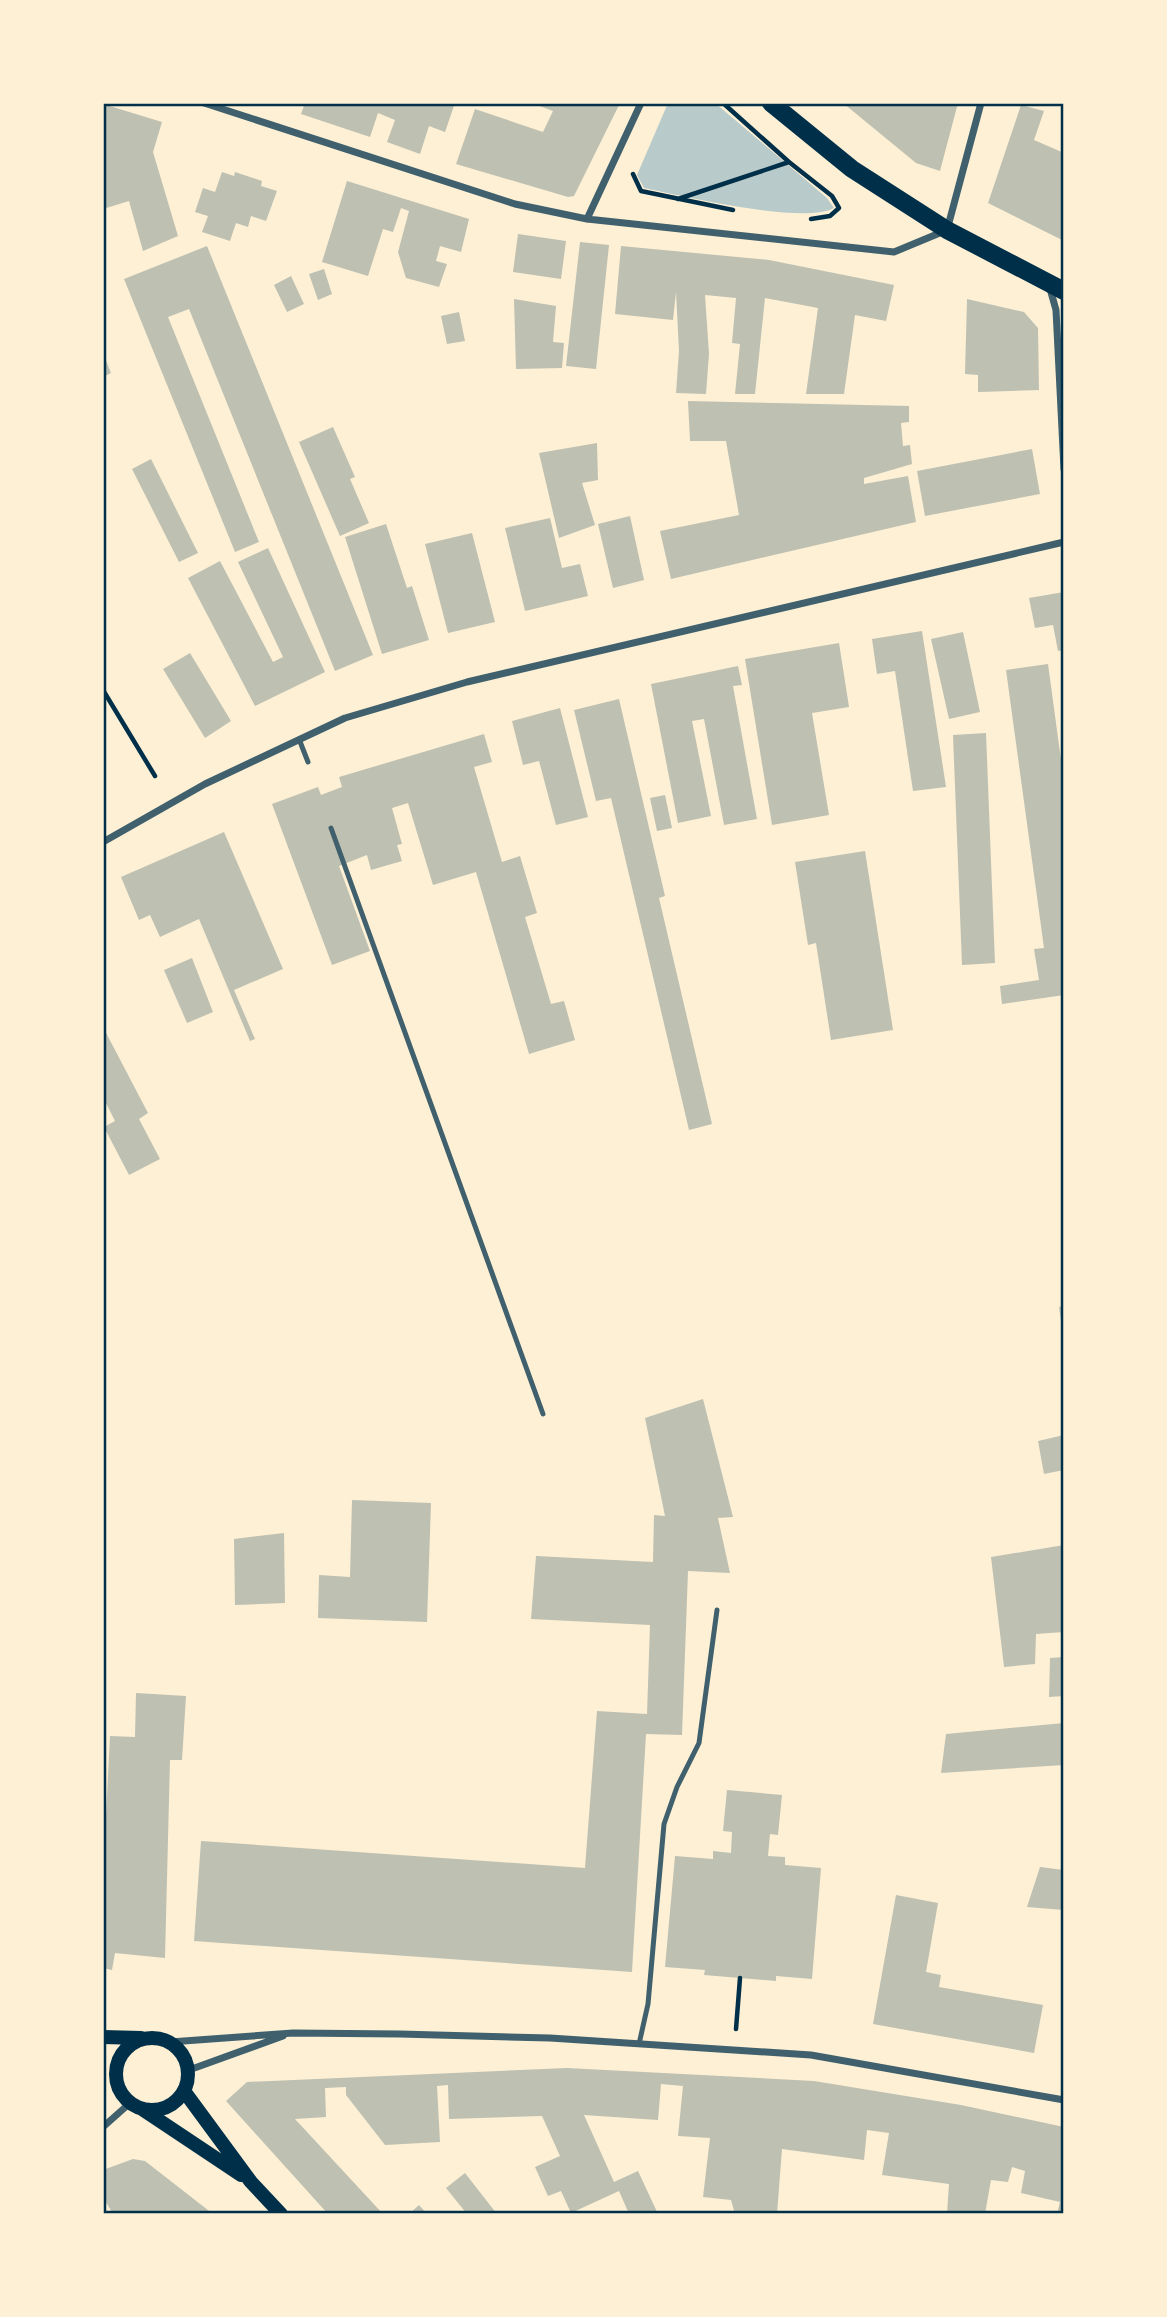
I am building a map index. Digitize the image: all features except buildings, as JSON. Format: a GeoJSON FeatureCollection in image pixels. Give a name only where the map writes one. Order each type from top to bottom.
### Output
{"type":"FeatureCollection","features":[{"type":"Feature","properties":{"kind":"main road"},"geometry":{"type":"LineString","coordinates":[[771,103],[852,169],[947,230],[1056,287]]}},
{"type":"Feature","properties":{"kind":"main road"},"geometry":{"type":"LineString","coordinates":[[103,2037],[146,2039],[170,2042],[185,2059],[189,2070],[184,2091],[166,2108],[130,2102],[116,2080],[116,2066],[122,2053],[133,2043],[146,2039]]}},
{"type":"Feature","properties":{"kind":"main road"},"geometry":{"type":"LineString","coordinates":[[103,2078],[130,2102],[251,2182]]}},
{"type":"Feature","properties":{"kind":"main road"},"geometry":{"type":"LineString","coordinates":[[184,2091],[251,2182],[281,2214]]}},
{"type":"Feature","properties":{"kind":"street"},"geometry":{"type":"LineString","coordinates":[[204,103],[515,204],[587,219],[894,252],[947,230],[981,103]]}},
{"type":"Feature","properties":{"kind":"street"},"geometry":{"type":"LineString","coordinates":[[587,219],[641,103]]}},
{"type":"Feature","properties":{"kind":"street"},"geometry":{"type":"LineString","coordinates":[[1056,287],[1064,469]]}},
{"type":"Feature","properties":{"kind":"street"},"geometry":{"type":"LineString","coordinates":[[103,842],[205,784],[345,718],[467,682],[1064,542]]}},
{"type":"Feature","properties":{"kind":"street"},"geometry":{"type":"LineString","coordinates":[[189,2070],[293,2033]]}},
{"type":"Feature","properties":{"kind":"street"},"geometry":{"type":"LineString","coordinates":[[170,2042],[293,2033],[550,2038],[811,2055],[1064,2100]]}},
{"type":"Feature","properties":{"kind":"street"},"geometry":{"type":"LineString","coordinates":[[103,2127],[130,2102]]}},
{"type":"Feature","properties":{"kind":"lane"},"geometry":{"type":"LineString","coordinates":[[299,738],[308,762]]}},
{"type":"Feature","properties":{"kind":"lane"},"geometry":{"type":"LineString","coordinates":[[331,828],[543,1414]]}},
{"type":"Feature","properties":{"kind":"lane"},"geometry":{"type":"LineString","coordinates":[[639,2044],[648,2004],[664,1824],[677,1787],[699,1743],[717,1610]]}},
{"type":"Feature","properties":{"kind":"path"},"geometry":{"type":"LineString","coordinates":[[723,103],[832,196],[839,208],[830,216],[808,219]]}},
{"type":"Feature","properties":{"kind":"path"},"geometry":{"type":"LineString","coordinates":[[677,199],[789,162]]}},
{"type":"Feature","properties":{"kind":"path"},"geometry":{"type":"LineString","coordinates":[[637,164],[633,174],[641,191],[744,211]]}},
{"type":"Feature","properties":{"kind":"path"},"geometry":{"type":"LineString","coordinates":[[103,690],[155,776]]}},
{"type":"Feature","properties":{"kind":"path"},"geometry":{"type":"LineString","coordinates":[[736,2029],[740,1978]]}},
{"type":"Feature","properties":{"kind":"shaded area"},"geometry":{"type":"Polygon","coordinates":[[[668,103],[715,103],[827,198],[834,208],[819,212],[771,211],[644,188],[637,175],[668,103]]]}}]}
